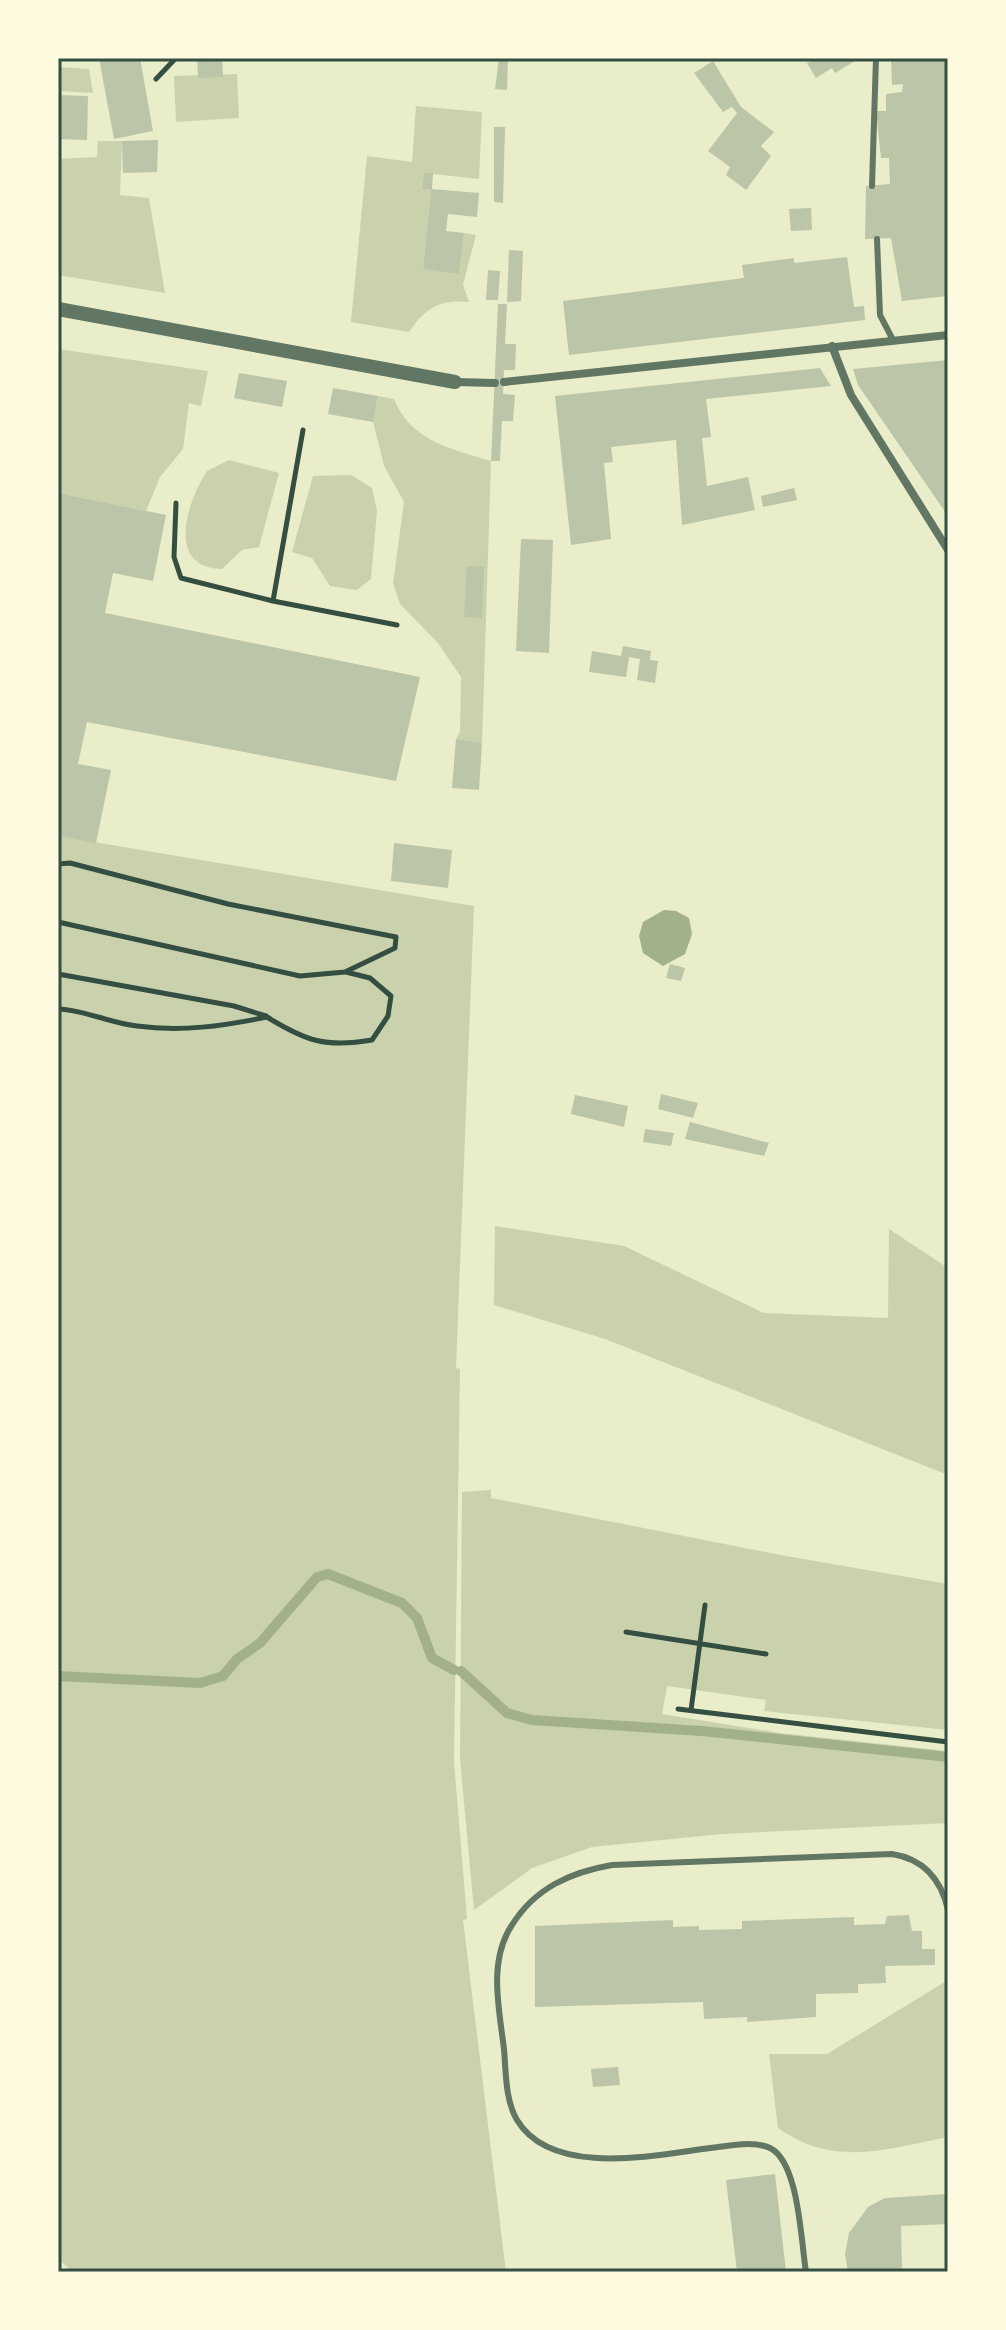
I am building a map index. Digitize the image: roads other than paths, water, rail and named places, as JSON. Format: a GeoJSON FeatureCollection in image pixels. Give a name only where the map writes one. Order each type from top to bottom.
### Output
{"type":"FeatureCollection","features":[{"type":"Feature","properties":{"kind":"street"},"geometry":{"type":"LineString","coordinates":[[58,309],[455,382],[499,383],[948,335]]}},
{"type":"Feature","properties":{"kind":"street"},"geometry":{"type":"LineString","coordinates":[[832,346],[851,395],[948,550]]}},
{"type":"Feature","properties":{"kind":"lane"},"geometry":{"type":"LineString","coordinates":[[872,186],[876,58]]}},
{"type":"Feature","properties":{"kind":"lane"},"geometry":{"type":"LineString","coordinates":[[877,239],[880,315],[893,340]]}},
{"type":"Feature","properties":{"kind":"lane"},"geometry":{"type":"LineString","coordinates":[[806,2272],[791,2173],[781,2156],[771,2148],[742,2145],[637,2158],[596,2159],[563,2152],[530,2134],[518,2122],[508,2087],[499,1999],[497,1970],[504,1937],[520,1913],[552,1885],[585,1869],[612,1865],[892,1854],[916,1861],[933,1875],[948,1910]]}},
{"type":"Feature","properties":{"kind":"waterway"},"geometry":{"type":"LineString","coordinates":[[58,1676],[200,1683],[223,1676],[237,1659],[260,1643],[317,1577],[328,1574],[402,1603],[417,1618],[432,1658],[454,1670]]}},
{"type":"Feature","properties":{"kind":"waterway"},"geometry":{"type":"LineString","coordinates":[[461,1671],[507,1713],[532,1720],[702,1731],[948,1757]]}}]}
